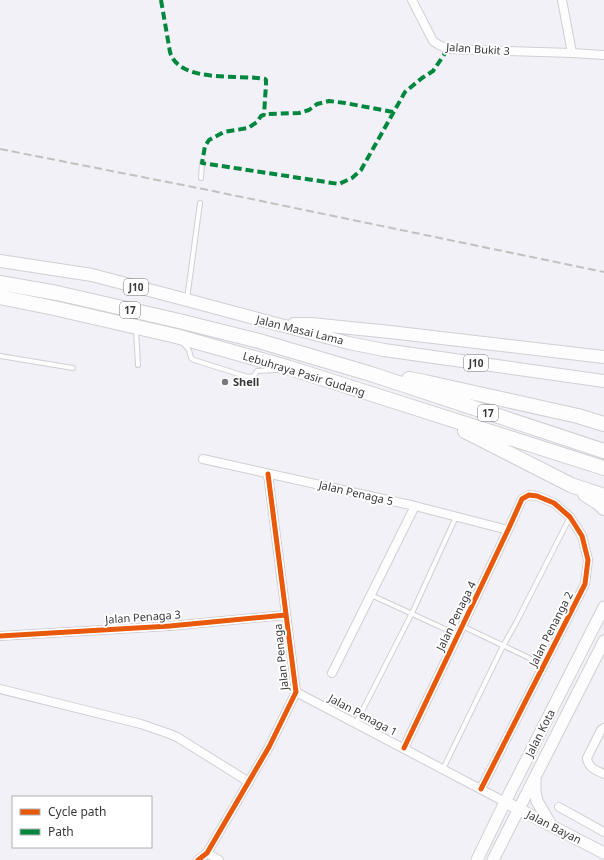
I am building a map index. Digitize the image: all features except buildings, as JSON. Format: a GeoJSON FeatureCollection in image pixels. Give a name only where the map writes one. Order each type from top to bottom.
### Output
{"type":"FeatureCollection","features":[{"type":"Feature","properties":{"kind":"highway","name":"Lebuhraya Pasir Gudang"},"geometry":{"type":"LineString","coordinates":[[0,283],[57,293],[259,341],[371,374],[604,452]]}},
{"type":"Feature","properties":{"kind":"highway","name":"Lebuhraya Pasir Gudang"},"geometry":{"type":"LineString","coordinates":[[0,298],[135,326],[290,368],[604,468]]}},
{"type":"Feature","properties":{"kind":"highway"},"geometry":{"type":"LineString","coordinates":[[371,374],[425,382],[604,424]]}},
{"type":"Feature","properties":{"kind":"highway"},"geometry":{"type":"LineString","coordinates":[[409,406],[468,433],[571,485],[599,503],[604,508]]}},
{"type":"Feature","properties":{"kind":"highway"},"geometry":{"type":"LineString","coordinates":[[571,485],[604,496]]}},
{"type":"Feature","properties":{"kind":"main road","name":"Jalan Masai Lama"},"geometry":{"type":"LineString","coordinates":[[0,261],[92,275],[349,343],[384,350],[604,381]]}},
{"type":"Feature","properties":{"kind":"main road"},"geometry":{"type":"LineString","coordinates":[[269,322],[311,324],[604,357]]}},
{"type":"Feature","properties":{"kind":"main road"},"geometry":{"type":"LineString","coordinates":[[349,343],[346,337],[347,334],[349,331],[354,329]]}},
{"type":"Feature","properties":{"kind":"main road","name":"Jalan Kota"},"geometry":{"type":"LineString","coordinates":[[476,860],[604,607]]}},
{"type":"Feature","properties":{"kind":"main road","name":"Jalan Kota"},"geometry":{"type":"LineString","coordinates":[[493,860],[604,641]]}},
{"type":"Feature","properties":{"kind":"main road"},"geometry":{"type":"LineString","coordinates":[[536,776],[535,792],[537,801],[551,826]]}},
{"type":"Feature","properties":{"kind":"main road","name":"Jalan Bayan"},"geometry":{"type":"LineString","coordinates":[[505,802],[604,853]]}},
{"type":"Feature","properties":{"kind":"street","name":"Jalan Bukit 3"},"geometry":{"type":"LineString","coordinates":[[412,0],[433,41],[439,46],[448,49],[572,53],[604,56]]}},
{"type":"Feature","properties":{"kind":"street"},"geometry":{"type":"LineString","coordinates":[[562,0],[572,53]]}},
{"type":"Feature","properties":{"kind":"street","name":"Jalan Penaga 5"},"geometry":{"type":"LineString","coordinates":[[203,459],[415,506],[508,530]]}},
{"type":"Feature","properties":{"kind":"street","name":"Jalan Penaga"},"geometry":{"type":"LineString","coordinates":[[198,860],[206,853],[249,782],[269,747],[296,692],[268,474]]}},
{"type":"Feature","properties":{"kind":"street","name":"Jalan Penanga 2"},"geometry":{"type":"LineString","coordinates":[[481,789],[586,584],[588,560],[582,536],[570,517],[554,503],[537,496],[529,495]]}},
{"type":"Feature","properties":{"kind":"street","name":"Jalan Penaga 4"},"geometry":{"type":"LineString","coordinates":[[404,748],[522,499],[529,495]]}},
{"type":"Feature","properties":{"kind":"street"},"geometry":{"type":"LineString","coordinates":[[332,673],[415,506]]}},
{"type":"Feature","properties":{"kind":"street","name":"Jalan Penaga 3"},"geometry":{"type":"LineString","coordinates":[[0,636],[170,626],[286,615]]}},
{"type":"Feature","properties":{"kind":"street"},"geometry":{"type":"LineString","coordinates":[[0,689],[141,724],[167,733],[177,737],[249,782]]}},
{"type":"Feature","properties":{"kind":"street","name":"Jalan Penaga 1"},"geometry":{"type":"LineString","coordinates":[[296,692],[505,802]]}},
{"type":"Feature","properties":{"kind":"street"},"geometry":{"type":"LineString","coordinates":[[604,728],[601,730],[587,758],[590,767],[604,774]]}},
{"type":"Feature","properties":{"kind":"street"},"geometry":{"type":"LineString","coordinates":[[559,807],[604,832]]}},
{"type":"Feature","properties":{"kind":"street"},"geometry":{"type":"LineString","coordinates":[[206,853],[219,860]]}},
{"type":"Feature","properties":{"kind":"lane"},"geometry":{"type":"LineString","coordinates":[[201,178],[202,163]]}},
{"type":"Feature","properties":{"kind":"lane"},"geometry":{"type":"LineString","coordinates":[[187,300],[200,203]]}},
{"type":"Feature","properties":{"kind":"lane"},"geometry":{"type":"LineString","coordinates":[[135,326],[138,365]]}},
{"type":"Feature","properties":{"kind":"lane"},"geometry":{"type":"LineString","coordinates":[[176,336],[190,350],[190,356],[192,359],[248,377],[254,376],[257,371],[290,368]]}},
{"type":"Feature","properties":{"kind":"lane"},"geometry":{"type":"LineString","coordinates":[[0,356],[73,368]]}},
{"type":"Feature","properties":{"kind":"lane"},"geometry":{"type":"LineString","coordinates":[[356,723],[412,613],[456,517]]}},
{"type":"Feature","properties":{"kind":"lane"},"geometry":{"type":"LineString","coordinates":[[443,769],[503,646],[570,517]]}},
{"type":"Feature","properties":{"kind":"lane"},"geometry":{"type":"LineString","coordinates":[[371,594],[458,635]]}},
{"type":"Feature","properties":{"kind":"lane"},"geometry":{"type":"LineString","coordinates":[[462,626],[544,665]]}},
{"type":"Feature","properties":{"kind":"railway"},"geometry":{"type":"LineString","coordinates":[[0,149],[203,189],[604,272]]}},
{"type":"Feature","properties":{"kind":"marked path"},"geometry":{"type":"LineString","coordinates":[[161,0],[170,52],[176,62],[185,69],[212,76],[265,79],[264,115]]}},
{"type":"Feature","properties":{"kind":"marked path"},"geometry":{"type":"LineString","coordinates":[[393,112],[329,101],[317,104],[309,110],[299,113],[267,114],[261,116],[257,122],[248,128],[224,132],[209,140],[205,146],[202,163],[339,184],[352,178],[361,170],[405,92],[433,71],[448,49]]}},
{"type":"Feature","properties":{"kind":"cycle path"},"geometry":{"type":"LineString","coordinates":[[198,860],[207,853],[269,747],[296,692],[268,474]]}},
{"type":"Feature","properties":{"kind":"cycle path"},"geometry":{"type":"LineString","coordinates":[[404,748],[522,499],[529,495],[537,496],[554,503],[570,517],[582,536],[588,560],[585,584],[481,789]]}},
{"type":"Feature","properties":{"kind":"cycle path"},"geometry":{"type":"LineString","coordinates":[[0,636],[170,626],[286,615]]}},
{"type":"Feature","properties":{"kind":"place","name":"Shell"},"geometry":{"type":"Point","coordinates":[225,382]}}]}
